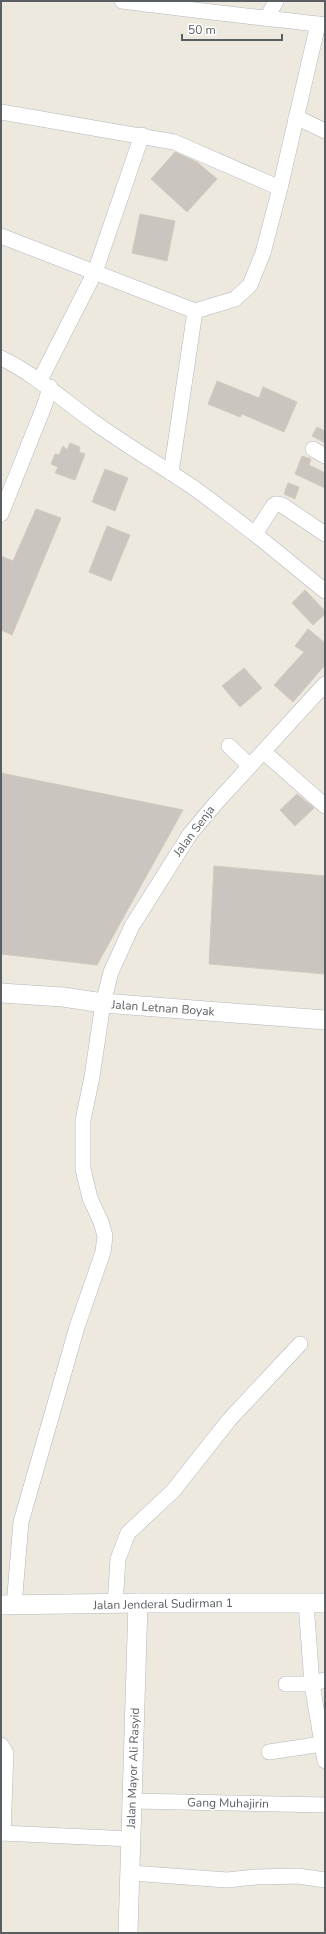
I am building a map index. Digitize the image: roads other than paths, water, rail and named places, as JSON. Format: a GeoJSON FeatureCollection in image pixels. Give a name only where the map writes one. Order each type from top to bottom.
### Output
{"type":"FeatureCollection","features":[{"type":"Feature","properties":{"kind":"street"},"geometry":{"type":"LineString","coordinates":[[1,236],[195,311],[235,299],[250,285],[263,253],[296,117],[322,25],[122,1]]}},
{"type":"Feature","properties":{"kind":"street"},"geometry":{"type":"LineString","coordinates":[[268,18],[276,1]]}},
{"type":"Feature","properties":{"kind":"street"},"geometry":{"type":"LineString","coordinates":[[1,112],[142,135],[174,142],[280,188]]}},
{"type":"Feature","properties":{"kind":"street"},"geometry":{"type":"LineString","coordinates":[[296,117],[325,131]]}},
{"type":"Feature","properties":{"kind":"street"},"geometry":{"type":"LineString","coordinates":[[1,514],[45,404],[45,384],[95,272],[142,135]]}},
{"type":"Feature","properties":{"kind":"street"},"geometry":{"type":"LineString","coordinates":[[171,473],[195,311]]}},
{"type":"Feature","properties":{"kind":"street"},"geometry":{"type":"LineString","coordinates":[[1,358],[45,384],[91,420],[196,490],[255,534],[325,591]]}},
{"type":"Feature","properties":{"kind":"street"},"geometry":{"type":"LineString","coordinates":[[255,534],[273,506],[276,504],[282,504],[325,534]]}},
{"type":"Feature","properties":{"kind":"street","name":"Jalan Senja"},"geometry":{"type":"LineString","coordinates":[[7,1606],[21,1522],[77,1327],[103,1252],[105,1236],[101,1222],[90,1198],[84,1177],[83,1120],[92,1077],[103,1003],[110,972],[121,948],[174,858],[216,803],[325,684]]}},
{"type":"Feature","properties":{"kind":"street"},"geometry":{"type":"LineString","coordinates":[[229,746],[250,766]]}},
{"type":"Feature","properties":{"kind":"street"},"geometry":{"type":"LineString","coordinates":[[264,752],[325,806]]}},
{"type":"Feature","properties":{"kind":"street","name":"Jalan Letnan Boyak"},"geometry":{"type":"LineString","coordinates":[[1,993],[63,997],[103,1003],[325,1020]]}},
{"type":"Feature","properties":{"kind":"street"},"geometry":{"type":"LineString","coordinates":[[114,1604],[118,1558],[128,1533],[173,1491],[229,1420],[300,1344]]}},
{"type":"Feature","properties":{"kind":"street","name":"Jalan Jenderal Sudirman 1"},"geometry":{"type":"LineString","coordinates":[[7,1606],[138,1603],[325,1603]]}},
{"type":"Feature","properties":{"kind":"street","name":"Jalan Mayor Ali Rasyid"},"geometry":{"type":"LineString","coordinates":[[128,1933],[138,1603]]}},
{"type":"Feature","properties":{"kind":"street"},"geometry":{"type":"LineString","coordinates":[[306,1603],[318,1682],[322,1744],[325,1761]]}},
{"type":"Feature","properties":{"kind":"street"},"geometry":{"type":"LineString","coordinates":[[286,1684],[318,1682]]}},
{"type":"Feature","properties":{"kind":"street"},"geometry":{"type":"LineString","coordinates":[[269,1752],[322,1744]]}},
{"type":"Feature","properties":{"kind":"street"},"geometry":{"type":"LineString","coordinates":[[1,1745],[6,1753],[2,1833],[131,1838]]}},
{"type":"Feature","properties":{"kind":"street","name":"Gang Muhajirin"},"geometry":{"type":"LineString","coordinates":[[132,1801],[325,1805]]}},
{"type":"Feature","properties":{"kind":"street"},"geometry":{"type":"LineString","coordinates":[[131,1873],[227,1880],[256,1877],[298,1876],[325,1880]]}}]}
